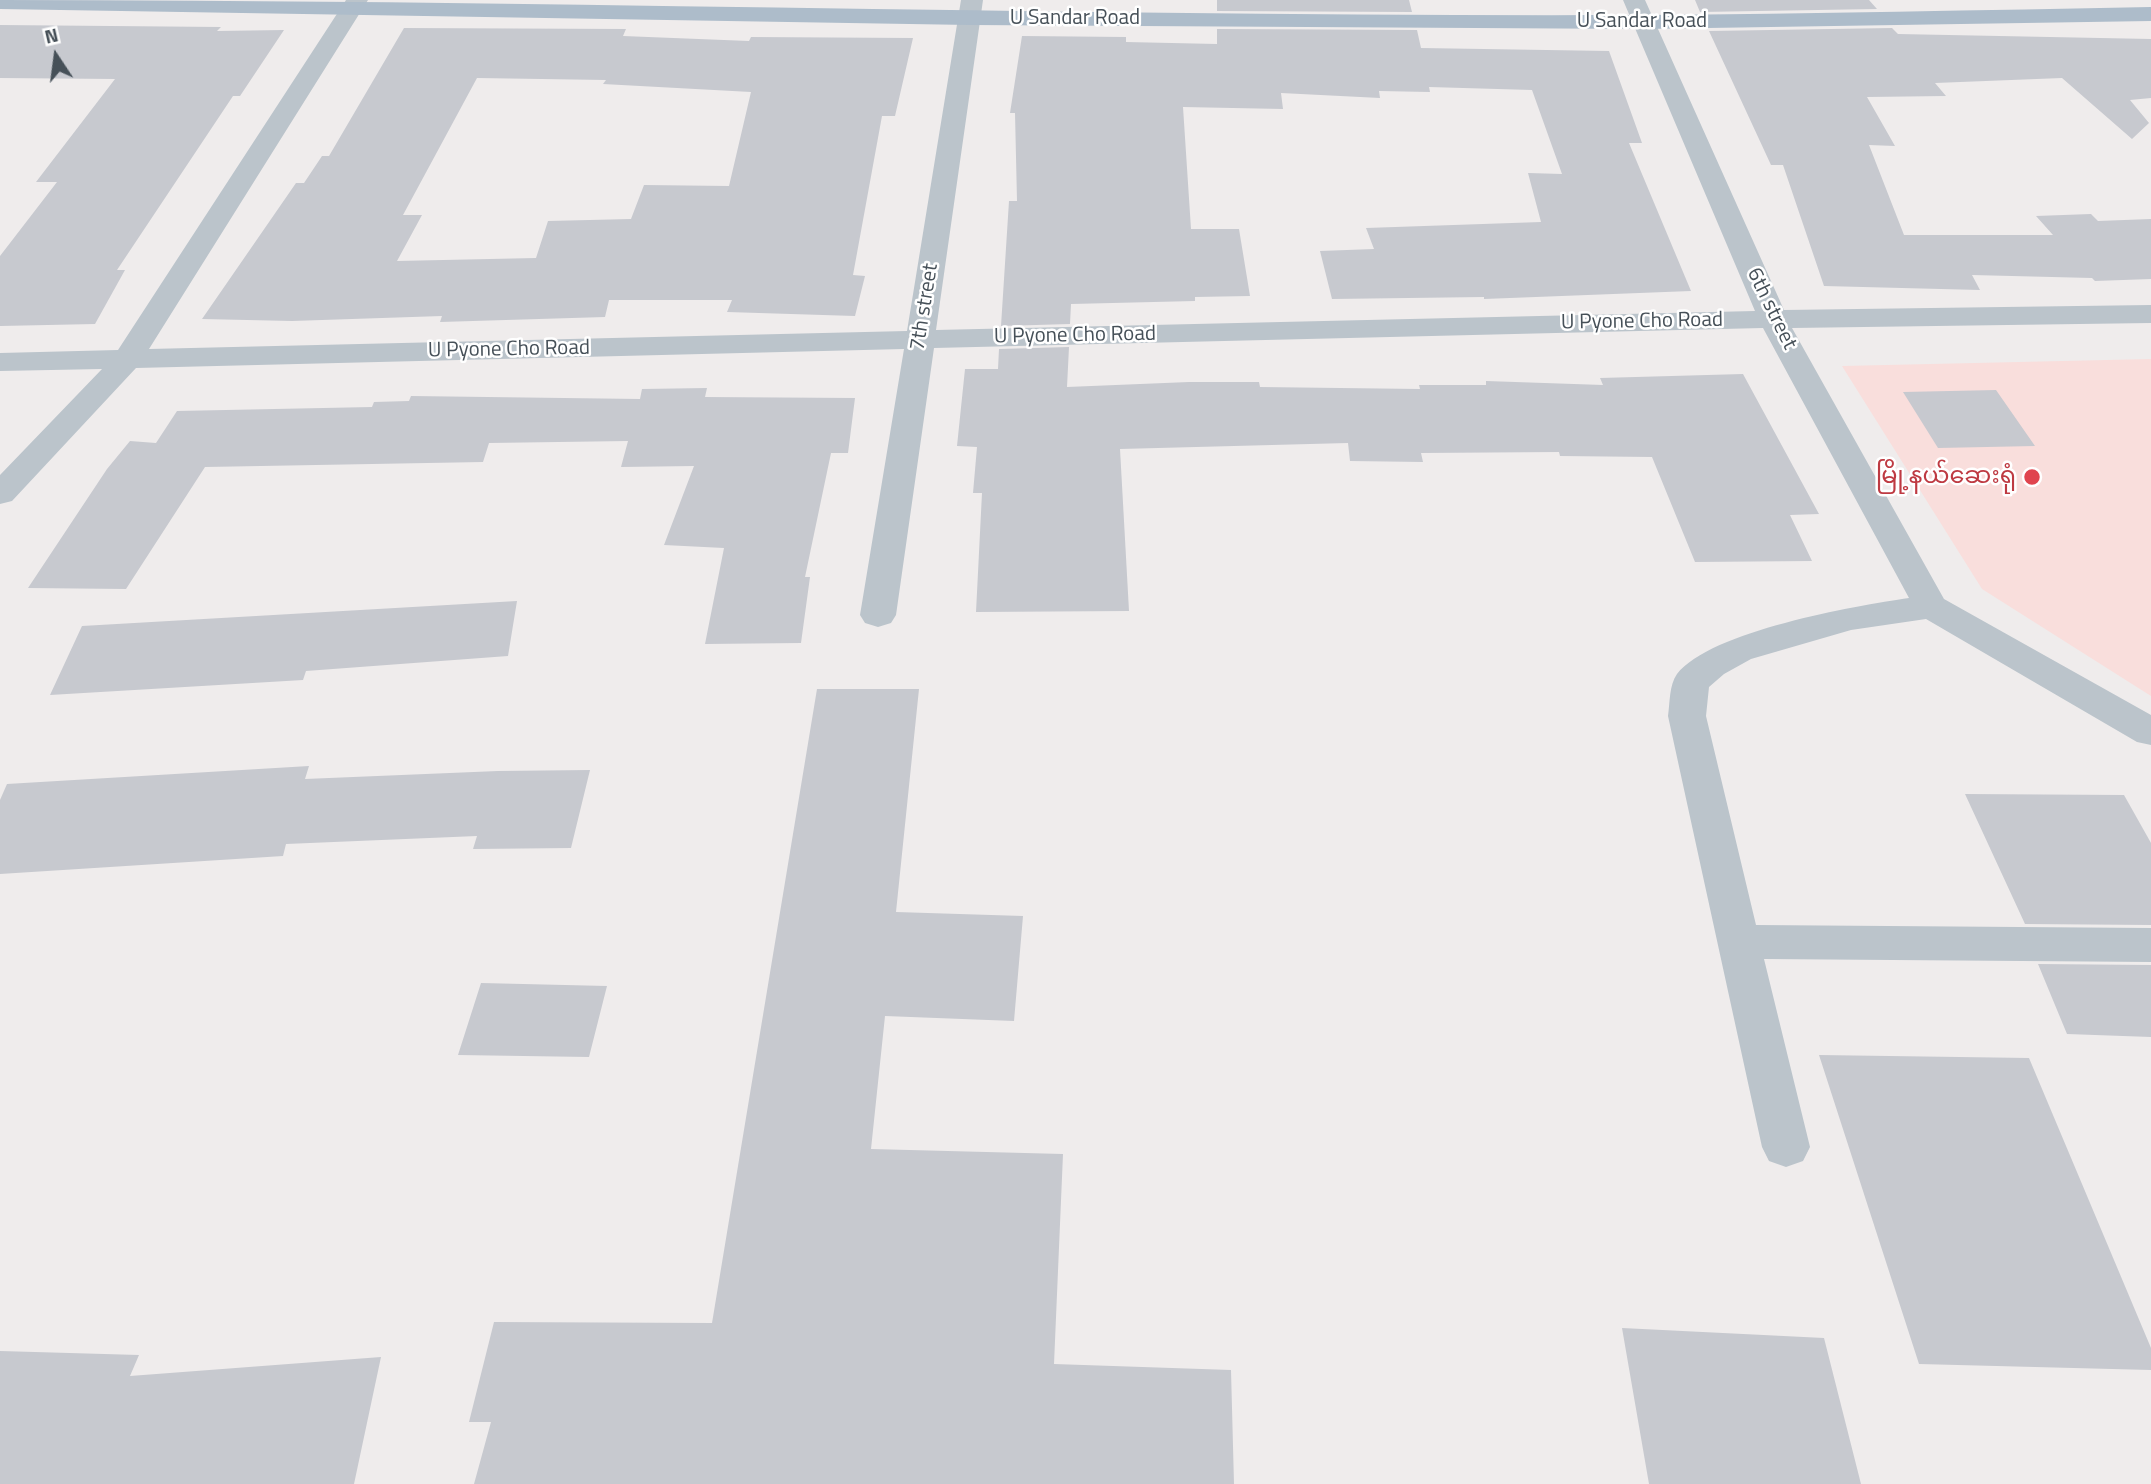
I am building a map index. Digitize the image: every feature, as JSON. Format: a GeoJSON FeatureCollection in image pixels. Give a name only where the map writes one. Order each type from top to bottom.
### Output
{"type":"FeatureCollection","features":[{"type":"Feature","properties":{"kind":"main road","name":"U Sandar Road"},"geometry":{"type":"LineString","coordinates":[[0,2],[2151,14]]}},
{"type":"Feature","properties":{"kind":"street"},"geometry":{"type":"LineString","coordinates":[[0,494],[127,360],[354,4]]}},
{"type":"Feature","properties":{"kind":"street","name":"7th street"},"geometry":{"type":"LineString","coordinates":[[878,615],[971,9]]}},
{"type":"Feature","properties":{"kind":"street","name":"6th street"},"geometry":{"type":"LineString","coordinates":[[1639,11],[1773,319],[1931,607]]}},
{"type":"Feature","properties":{"kind":"street","name":"U Pyone Cho Road"},"geometry":{"type":"LineString","coordinates":[[0,362],[1773,319],[2151,314]]}},
{"type":"Feature","properties":{"kind":"street"},"geometry":{"type":"LineString","coordinates":[[1786,1147],[1687,716],[1691,682],[1738,650],[1850,618],[1931,607],[2151,732]]}},
{"type":"Feature","properties":{"kind":"street"},"geometry":{"type":"LineString","coordinates":[[1740,942],[2151,945]]}},
{"type":"Feature","properties":{"kind":"shaded area","name":"မြို့နယ်ဆေးရုံ"},"geometry":{"type":"Polygon","coordinates":[[[2151,359],[2151,696],[1982,589],[1842,366],[2151,359]]]}},
{"type":"Feature","properties":{"kind":"building"},"geometry":{"type":"Polygon","coordinates":[[[1217,0],[1409,0],[1412,12],[1217,11],[1217,0]]]}},
{"type":"Feature","properties":{"kind":"building"},"geometry":{"type":"Polygon","coordinates":[[[1695,0],[1869,0],[1877,9],[1700,12],[1695,0]]]}},
{"type":"Feature","properties":{"kind":"building"},"geometry":{"type":"Polygon","coordinates":[[[0,25],[221,27],[217,31],[284,30],[240,96],[233,96],[117,270],[125,270],[95,324],[0,326],[0,256],[57,182],[36,182],[115,79],[0,78],[0,25]]]}},
{"type":"Feature","properties":{"kind":"building"},"geometry":{"type":"Polygon","coordinates":[[[404,28],[626,29],[623,36],[749,41],[751,37],[913,38],[895,116],[882,116],[853,275],[865,276],[855,316],[727,312],[732,300],[609,300],[605,317],[440,322],[442,316],[292,321],[202,319],[296,183],[304,183],[322,156],[329,156],[404,28]],[[477,78],[403,215],[422,215],[397,261],[536,258],[548,221],[631,219],[644,185],[729,186],[751,92],[603,84],[606,80],[477,78]]]}},
{"type":"Feature","properties":{"kind":"building"},"geometry":{"type":"Polygon","coordinates":[[[1892,28],[1898,34],[2151,39],[2151,98],[2130,100],[2149,123],[2132,139],[2062,78],[1935,83],[1946,96],[1867,97],[1895,146],[1869,145],[1904,235],[2053,235],[2036,216],[2091,214],[2098,221],[2151,219],[2151,279],[2095,281],[2092,278],[1972,275],[1980,290],[1824,286],[1783,165],[1771,165],[1709,31],[1892,28]]]}},
{"type":"Feature","properties":{"kind":"building"},"geometry":{"type":"Polygon","coordinates":[[[1217,29],[1417,30],[1421,48],[1609,51],[1642,143],[1629,143],[1691,291],[1484,299],[1332,299],[1320,251],[1374,249],[1366,228],[1541,222],[1528,173],[1562,174],[1532,90],[1429,87],[1430,92],[1379,91],[1380,98],[1281,93],[1283,109],[1183,107],[1191,229],[1239,229],[1250,296],[1195,297],[1195,301],[1071,304],[1070,324],[1001,326],[1009,201],[1017,201],[1015,113],[1010,113],[1022,36],[1126,37],[1126,42],[1217,44],[1217,29]]]}},
{"type":"Feature","properties":{"kind":"building"},"geometry":{"type":"Polygon","coordinates":[[[1069,347],[1067,387],[1259,382],[1260,387],[1420,389],[1419,385],[1486,385],[1486,381],[1603,385],[1600,378],[1743,374],[1819,514],[1790,515],[1812,561],[1695,562],[1652,457],[1560,456],[1559,452],[1421,453],[1423,462],[1350,461],[1348,443],[1120,449],[1129,611],[976,612],[982,493],[973,493],[977,447],[957,446],[965,369],[998,369],[999,349],[1069,347]]]}},
{"type":"Feature","properties":{"kind":"building"},"geometry":{"type":"Polygon","coordinates":[[[707,388],[705,397],[855,398],[848,453],[831,453],[805,577],[810,577],[801,643],[705,644],[724,548],[664,545],[694,466],[621,467],[628,441],[489,443],[483,462],[205,467],[126,589],[28,588],[107,469],[130,441],[156,443],[177,411],[372,407],[374,402],[409,401],[411,396],[640,399],[642,389],[707,388]]]}},
{"type":"Feature","properties":{"kind":"building"},"geometry":{"type":"Polygon","coordinates":[[[1996,390],[2035,446],[1938,448],[1903,392],[1996,390]]]}},
{"type":"Feature","properties":{"kind":"building"},"geometry":{"type":"Polygon","coordinates":[[[517,601],[508,656],[306,671],[303,680],[50,695],[82,626],[517,601]]]}},
{"type":"Feature","properties":{"kind":"building"},"geometry":{"type":"Polygon","coordinates":[[[817,689],[919,689],[896,912],[1023,916],[1014,1021],[885,1016],[871,1149],[1063,1154],[1054,1364],[1231,1370],[1234,1484],[474,1484],[491,1422],[469,1422],[494,1322],[712,1323],[817,689]]]}},
{"type":"Feature","properties":{"kind":"building"},"geometry":{"type":"Polygon","coordinates":[[[309,766],[305,779],[590,770],[571,848],[473,849],[477,836],[286,844],[283,856],[0,874],[0,800],[7,784],[309,766]]]}},
{"type":"Feature","properties":{"kind":"building"},"geometry":{"type":"Polygon","coordinates":[[[1965,794],[2124,795],[2151,843],[2151,925],[2025,924],[1965,794]]]}},
{"type":"Feature","properties":{"kind":"building"},"geometry":{"type":"Polygon","coordinates":[[[2038,964],[2151,965],[2151,1037],[2067,1034],[2038,964]]]}},
{"type":"Feature","properties":{"kind":"building"},"geometry":{"type":"Polygon","coordinates":[[[481,983],[607,986],[589,1057],[458,1055],[481,983]]]}},
{"type":"Feature","properties":{"kind":"building"},"geometry":{"type":"Polygon","coordinates":[[[1819,1055],[2029,1058],[2151,1348],[2151,1370],[1919,1364],[1819,1055]]]}},
{"type":"Feature","properties":{"kind":"building"},"geometry":{"type":"Polygon","coordinates":[[[1622,1328],[1824,1338],[1861,1484],[1649,1484],[1622,1328]]]}},
{"type":"Feature","properties":{"kind":"building"},"geometry":{"type":"Polygon","coordinates":[[[0,1351],[139,1355],[130,1376],[381,1357],[354,1484],[0,1484],[0,1351]]]}},
{"type":"Feature","properties":{"kind":"place","name":"မြို့နယ်ဆေးရုံ"},"geometry":{"type":"Point","coordinates":[2032,477]}}]}
